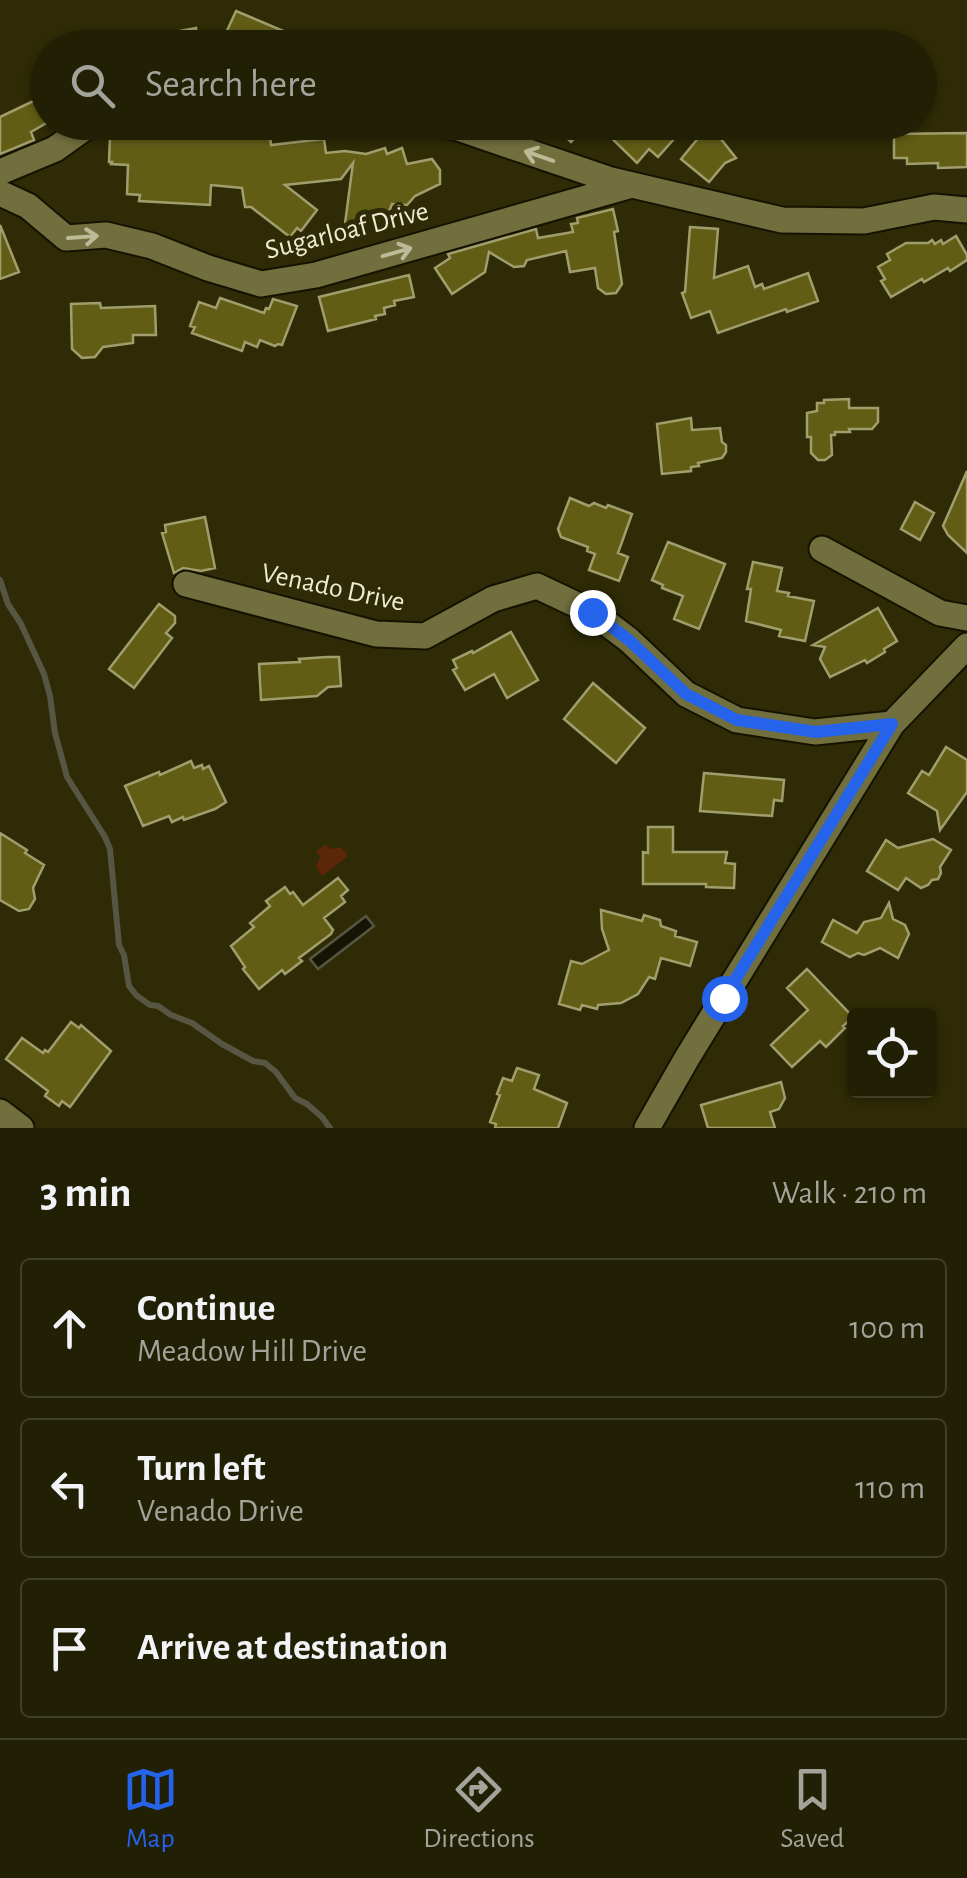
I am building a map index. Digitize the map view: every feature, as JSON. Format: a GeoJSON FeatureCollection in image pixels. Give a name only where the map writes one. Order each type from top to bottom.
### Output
{"type":"FeatureCollection","features":[{"type":"Feature","properties":{"kind":"street"},"geometry":{"type":"LineString","coordinates":[[0,172],[68,140]]}},
{"type":"Feature","properties":{"kind":"street","name":"Sugarloaf Drive"},"geometry":{"type":"LineString","coordinates":[[493,140],[611,180],[782,220],[864,221],[934,208],[967,210]]}},
{"type":"Feature","properties":{"kind":"street"},"geometry":{"type":"LineString","coordinates":[[28,206],[25,193],[29,160]]}},
{"type":"Feature","properties":{"kind":"street","name":"Sugarloaf Drive"},"geometry":{"type":"LineString","coordinates":[[0,194],[28,206],[66,238],[106,235],[152,246],[260,284],[316,275],[632,185]]}},
{"type":"Feature","properties":{"kind":"street"},"geometry":{"type":"LineString","coordinates":[[822,548],[940,612],[967,618]]}},
{"type":"Feature","properties":{"kind":"street","name":"Venado Drive"},"geometry":{"type":"LineString","coordinates":[[186,584],[376,634],[425,636],[494,599],[536,586],[592,612],[629,640],[686,694],[737,720],[816,732],[892,724]]}},
{"type":"Feature","properties":{"kind":"street"},"geometry":{"type":"LineString","coordinates":[[647,1128],[892,724],[967,646]]}},
{"type":"Feature","properties":{"kind":"street"},"geometry":{"type":"LineString","coordinates":[[0,1112],[21,1128]]}},
{"type":"Feature","properties":{"kind":"shaded area"},"geometry":{"type":"Polygon","coordinates":[[[326,844],[330,849],[341,847],[348,856],[322,876],[316,867],[320,857],[316,851],[326,844]]]}},
{"type":"Feature","properties":{"kind":"shaded area"},"geometry":{"type":"Polygon","coordinates":[[[366,916],[374,926],[318,969],[310,959],[366,916]]]}},
{"type":"Feature","properties":{"kind":"building"},"geometry":{"type":"Polygon","coordinates":[[[236,11],[281,30],[227,30],[236,11]]]}},
{"type":"Feature","properties":{"kind":"building"},"geometry":{"type":"Polygon","coordinates":[[[30,103],[30,140],[34,140],[0,154],[0,117],[30,103]]]}},
{"type":"Feature","properties":{"kind":"building"},"geometry":{"type":"Polygon","coordinates":[[[937,133],[967,133],[967,167],[938,168],[938,163],[907,164],[907,158],[894,158],[894,140],[937,140],[937,133]]]}},
{"type":"Feature","properties":{"kind":"building"},"geometry":{"type":"Polygon","coordinates":[[[110,140],[271,140],[271,145],[324,140],[326,153],[366,154],[385,148],[387,154],[402,148],[407,164],[432,159],[440,170],[440,184],[415,196],[407,205],[392,204],[380,223],[366,223],[344,231],[353,163],[341,179],[285,185],[317,210],[301,231],[297,228],[290,237],[251,207],[245,207],[242,188],[211,185],[210,205],[139,201],[140,195],[127,194],[128,165],[109,162],[110,140]]]}},
{"type":"Feature","properties":{"kind":"building"},"geometry":{"type":"Polygon","coordinates":[[[613,140],[673,140],[658,157],[649,149],[637,163],[613,140]]]}},
{"type":"Feature","properties":{"kind":"building"},"geometry":{"type":"Polygon","coordinates":[[[697,140],[722,140],[736,158],[725,163],[709,182],[681,159],[697,140]]]}},
{"type":"Feature","properties":{"kind":"building"},"geometry":{"type":"Polygon","coordinates":[[[613,209],[622,284],[616,293],[606,294],[598,288],[595,268],[570,272],[566,251],[514,267],[489,252],[485,272],[452,294],[435,268],[450,258],[448,254],[536,229],[538,238],[573,232],[571,224],[578,223],[577,218],[613,209]]]}},
{"type":"Feature","properties":{"kind":"building"},"geometry":{"type":"Polygon","coordinates":[[[0,225],[19,272],[0,279],[0,225]]]}},
{"type":"Feature","properties":{"kind":"building"},"geometry":{"type":"Polygon","coordinates":[[[690,227],[718,229],[714,278],[748,266],[755,287],[762,284],[764,289],[808,273],[818,301],[718,333],[710,311],[691,318],[682,293],[690,227]]]}},
{"type":"Feature","properties":{"kind":"building"},"geometry":{"type":"Polygon","coordinates":[[[956,236],[967,260],[891,297],[878,267],[890,260],[887,254],[906,243],[932,240],[935,244],[941,240],[943,244],[956,236]]]}},
{"type":"Feature","properties":{"kind":"building"},"geometry":{"type":"Polygon","coordinates":[[[409,275],[414,297],[394,301],[395,305],[384,308],[385,314],[375,316],[376,319],[328,331],[319,297],[409,275]]]}},
{"type":"Feature","properties":{"kind":"building"},"geometry":{"type":"Polygon","coordinates":[[[220,298],[264,313],[273,299],[297,306],[282,345],[260,340],[257,347],[245,342],[242,351],[192,333],[195,327],[190,326],[199,302],[216,308],[220,298]]]}},
{"type":"Feature","properties":{"kind":"building"},"geometry":{"type":"Polygon","coordinates":[[[100,303],[101,308],[155,306],[156,335],[133,335],[133,343],[103,347],[95,357],[82,358],[72,349],[71,304],[100,303]]]}},
{"type":"Feature","properties":{"kind":"building"},"geometry":{"type":"Polygon","coordinates":[[[849,399],[849,408],[878,408],[878,422],[872,429],[835,432],[831,435],[832,455],[818,460],[811,453],[811,437],[807,437],[807,413],[817,411],[817,403],[824,400],[849,399]]]}},
{"type":"Feature","properties":{"kind":"building"},"geometry":{"type":"Polygon","coordinates":[[[691,418],[692,430],[720,428],[726,452],[722,458],[698,463],[691,471],[662,474],[657,424],[691,418]]]}},
{"type":"Feature","properties":{"kind":"building"},"geometry":{"type":"Polygon","coordinates":[[[967,471],[967,553],[943,526],[967,471]]]}},
{"type":"Feature","properties":{"kind":"building"},"geometry":{"type":"Polygon","coordinates":[[[570,498],[632,514],[618,553],[628,557],[619,581],[589,570],[595,554],[587,551],[588,547],[561,537],[558,529],[570,498]]]}},
{"type":"Feature","properties":{"kind":"building"},"geometry":{"type":"Polygon","coordinates":[[[915,502],[934,513],[920,540],[901,529],[915,502]]]}},
{"type":"Feature","properties":{"kind":"building"},"geometry":{"type":"Polygon","coordinates":[[[205,517],[215,568],[183,568],[174,573],[162,533],[166,532],[165,525],[205,517]]]}},
{"type":"Feature","properties":{"kind":"building"},"geometry":{"type":"Polygon","coordinates":[[[668,542],[725,564],[699,629],[674,619],[683,596],[652,580],[668,542]]]}},
{"type":"Feature","properties":{"kind":"building"},"geometry":{"type":"Polygon","coordinates":[[[753,562],[782,568],[777,591],[814,601],[805,641],[779,636],[781,630],[746,621],[753,562]]]}},
{"type":"Feature","properties":{"kind":"building"},"geometry":{"type":"Polygon","coordinates":[[[159,604],[175,616],[175,623],[166,633],[172,638],[134,688],[109,669],[159,604]]]}},
{"type":"Feature","properties":{"kind":"building"},"geometry":{"type":"Polygon","coordinates":[[[878,608],[897,641],[867,663],[865,660],[830,677],[820,659],[825,647],[813,645],[878,608]]]}},
{"type":"Feature","properties":{"kind":"building"},"geometry":{"type":"Polygon","coordinates":[[[511,632],[538,680],[507,698],[494,674],[465,690],[453,670],[457,668],[453,660],[511,632]]]}},
{"type":"Feature","properties":{"kind":"building"},"geometry":{"type":"Polygon","coordinates":[[[339,657],[341,686],[328,687],[317,696],[261,700],[259,664],[339,657]]]}},
{"type":"Feature","properties":{"kind":"building"},"geometry":{"type":"Polygon","coordinates":[[[593,683],[645,728],[616,763],[564,719],[593,683]]]}},
{"type":"Feature","properties":{"kind":"building"},"geometry":{"type":"Polygon","coordinates":[[[946,747],[967,760],[967,792],[940,830],[937,811],[908,793],[922,771],[929,775],[946,747]]]}},
{"type":"Feature","properties":{"kind":"building"},"geometry":{"type":"Polygon","coordinates":[[[191,761],[194,768],[209,766],[226,802],[184,820],[183,817],[172,822],[169,816],[143,826],[125,786],[191,761]]]}},
{"type":"Feature","properties":{"kind":"building"},"geometry":{"type":"Polygon","coordinates":[[[704,773],[784,780],[782,801],[774,800],[772,816],[700,811],[704,773]]]}},
{"type":"Feature","properties":{"kind":"building"},"geometry":{"type":"Polygon","coordinates":[[[648,827],[673,827],[673,852],[727,852],[725,863],[735,864],[734,888],[643,884],[648,827]]]}},
{"type":"Feature","properties":{"kind":"building"},"geometry":{"type":"Polygon","coordinates":[[[0,833],[44,865],[29,909],[19,911],[0,900],[0,833]]]}},
{"type":"Feature","properties":{"kind":"building"},"geometry":{"type":"Polygon","coordinates":[[[933,839],[951,850],[940,867],[938,879],[928,885],[921,888],[906,878],[898,890],[867,871],[886,840],[898,848],[933,839]]]}},
{"type":"Feature","properties":{"kind":"building"},"geometry":{"type":"Polygon","coordinates":[[[338,878],[348,890],[341,896],[345,902],[324,918],[333,930],[331,934],[285,974],[282,970],[259,989],[231,946],[254,927],[250,923],[270,906],[266,901],[285,887],[303,905],[338,878]]]}},
{"type":"Feature","properties":{"kind":"building"},"geometry":{"type":"Polygon","coordinates":[[[889,903],[893,919],[905,925],[909,934],[898,958],[880,948],[850,957],[822,942],[833,920],[857,933],[864,922],[881,918],[889,903]]]}},
{"type":"Feature","properties":{"kind":"building"},"geometry":{"type":"Polygon","coordinates":[[[601,910],[642,921],[644,915],[660,920],[661,926],[676,931],[675,936],[697,942],[690,966],[661,958],[655,979],[649,977],[638,994],[621,1003],[598,1005],[597,1009],[582,1005],[580,1010],[559,1004],[571,961],[582,964],[609,950],[601,910]]]}},
{"type":"Feature","properties":{"kind":"building"},"geometry":{"type":"Polygon","coordinates":[[[807,969],[847,1011],[845,1028],[826,1047],[820,1041],[792,1067],[771,1045],[808,1010],[787,988],[807,969]]]}},
{"type":"Feature","properties":{"kind":"building"},"geometry":{"type":"Polygon","coordinates":[[[71,1022],[79,1028],[81,1025],[111,1051],[70,1107],[62,1101],[59,1106],[45,1096],[48,1091],[6,1059],[22,1038],[43,1053],[48,1052],[71,1022]]]}},
{"type":"Feature","properties":{"kind":"building"},"geometry":{"type":"Polygon","coordinates":[[[517,1068],[539,1075],[534,1089],[567,1103],[558,1128],[495,1128],[496,1124],[490,1122],[503,1078],[512,1081],[517,1068]]]}},
{"type":"Feature","properties":{"kind":"building"},"geometry":{"type":"Polygon","coordinates":[[[781,1082],[785,1098],[779,1109],[770,1112],[775,1128],[708,1128],[701,1105],[781,1082]]]}},
{"type":"Feature","properties":{"kind":"waterway"},"geometry":{"type":"LineString","coordinates":[[0,580],[44,674],[67,777],[110,849],[119,945],[129,986],[150,1005],[192,1023],[253,1061],[265,1063],[295,1098],[307,1104],[330,1128]]}},
{"type":"Feature","properties":{"kind":"route"},"geometry":{"type":"LineString","coordinates":[[592,612],[629,640],[686,694],[737,720],[816,732],[892,724],[724,998]]}}]}
